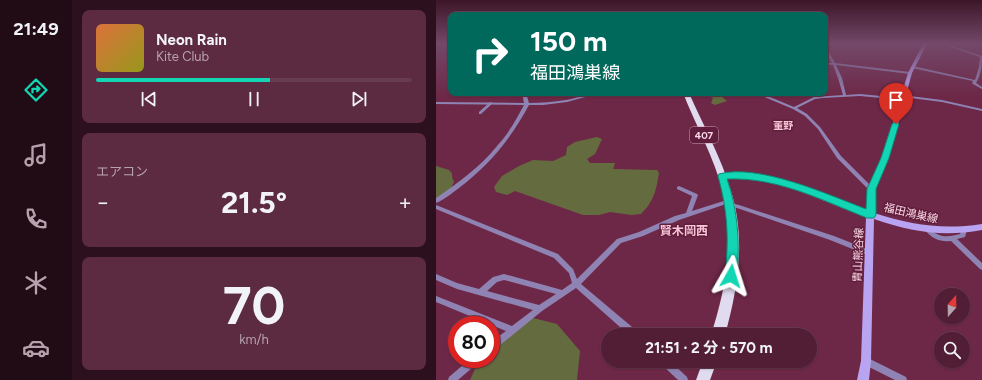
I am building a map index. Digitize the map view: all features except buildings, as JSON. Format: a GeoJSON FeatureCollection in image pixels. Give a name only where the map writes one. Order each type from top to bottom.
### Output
{"type":"FeatureCollection","features":[{"type":"Feature","properties":{"kind":"highway","name":"407"},"geometry":{"type":"LineString","coordinates":[[687,96],[722,176],[730,203],[733,237],[732,266],[727,304],[720,328]]}},
{"type":"Feature","properties":{"kind":"highway"},"geometry":{"type":"LineString","coordinates":[[702,380],[707,368]]}},
{"type":"Feature","properties":{"kind":"main road","name":"胄山熊谷線"},"geometry":{"type":"LineString","coordinates":[[863,380],[866,360],[871,189],[889,146],[911,70],[915,62]]}},
{"type":"Feature","properties":{"kind":"main road","name":"福田鴻巣線"},"geometry":{"type":"LineString","coordinates":[[722,176],[744,175],[780,181],[871,215],[928,230],[953,232],[982,227]]}},
{"type":"Feature","properties":{"kind":"street"},"geometry":{"type":"LineString","coordinates":[[982,62],[978,78],[974,84],[982,88]]}},
{"type":"Feature","properties":{"kind":"street"},"geometry":{"type":"LineString","coordinates":[[828,63],[911,70],[976,80]]}},
{"type":"Feature","properties":{"kind":"street"},"geometry":{"type":"LineString","coordinates":[[833,64],[843,85],[845,96]]}},
{"type":"Feature","properties":{"kind":"street"},"geometry":{"type":"LineString","coordinates":[[436,201],[476,172],[503,144],[527,104],[525,96]]}},
{"type":"Feature","properties":{"kind":"street"},"geometry":{"type":"LineString","coordinates":[[436,104],[558,103],[586,96]]}},
{"type":"Feature","properties":{"kind":"street"},"geometry":{"type":"LineString","coordinates":[[765,96],[794,108],[812,121],[825,136],[839,157],[871,189]]}},
{"type":"Feature","properties":{"kind":"street"},"geometry":{"type":"LineString","coordinates":[[794,108],[814,98],[872,96],[903,97],[942,101],[982,110]]}},
{"type":"Feature","properties":{"kind":"street"},"geometry":{"type":"LineString","coordinates":[[480,113],[491,103]]}},
{"type":"Feature","properties":{"kind":"street"},"geometry":{"type":"LineString","coordinates":[[679,188],[695,195],[689,214]]}},
{"type":"Feature","properties":{"kind":"street"},"geometry":{"type":"LineString","coordinates":[[500,341],[540,309],[576,284],[619,241],[641,234],[689,214],[730,203],[832,238],[870,253]]}},
{"type":"Feature","properties":{"kind":"street"},"geometry":{"type":"LineString","coordinates":[[436,207],[556,256],[571,271],[576,284],[627,328]]}},
{"type":"Feature","properties":{"kind":"street"},"geometry":{"type":"LineString","coordinates":[[928,230],[937,237],[946,240],[963,235],[964,230]]}},
{"type":"Feature","properties":{"kind":"street"},"geometry":{"type":"LineString","coordinates":[[953,239],[982,267]]}},
{"type":"Feature","properties":{"kind":"street"},"geometry":{"type":"LineString","coordinates":[[436,277],[457,286],[540,309]]}},
{"type":"Feature","properties":{"kind":"street"},"geometry":{"type":"LineString","coordinates":[[481,292],[495,279],[504,277],[563,293]]}},
{"type":"Feature","properties":{"kind":"street"},"geometry":{"type":"LineString","coordinates":[[436,298],[513,330]]}},
{"type":"Feature","properties":{"kind":"street"},"geometry":{"type":"LineString","coordinates":[[866,360],[902,380]]}},
{"type":"Feature","properties":{"kind":"street"},"geometry":{"type":"LineString","coordinates":[[452,380],[466,368]]}},
{"type":"Feature","properties":{"kind":"street"},"geometry":{"type":"LineString","coordinates":[[671,368],[684,380]]}},
{"type":"Feature","properties":{"kind":"green space"},"geometry":{"type":"Polygon","coordinates":[[[708,96],[723,96],[723,98],[727,101],[715,105],[711,103],[713,98],[708,96]]]}},
{"type":"Feature","properties":{"kind":"green space"},"geometry":{"type":"Polygon","coordinates":[[[597,137],[602,139],[595,154],[587,159],[590,163],[615,163],[613,169],[657,170],[659,173],[654,195],[649,205],[641,214],[631,215],[610,212],[599,215],[583,215],[515,191],[507,195],[496,192],[494,187],[502,176],[519,166],[533,160],[553,161],[566,155],[567,147],[575,142],[597,137]]]}},
{"type":"Feature","properties":{"kind":"green space"},"geometry":{"type":"Polygon","coordinates":[[[436,166],[449,170],[452,173],[454,182],[451,188],[436,198],[436,166]]]}},
{"type":"Feature","properties":{"kind":"green space"},"geometry":{"type":"Polygon","coordinates":[[[533,318],[557,324],[580,351],[577,380],[470,380],[475,368],[500,368],[500,343],[533,318]]]}},
{"type":"Feature","properties":{"kind":"district","name":"董野"},"geometry":{"type":"Point","coordinates":[783,125]}},
{"type":"Feature","properties":{"kind":"district","name":"賢木岡西"},"geometry":{"type":"Point","coordinates":[684,231]}},
{"type":"Feature","properties":{"kind":"route"},"geometry":{"type":"LineString","coordinates":[[731,276],[733,250],[732,223],[730,201],[722,176],[744,175],[780,181],[797,186],[871,215],[871,189],[885,158],[896,124]]}}]}
